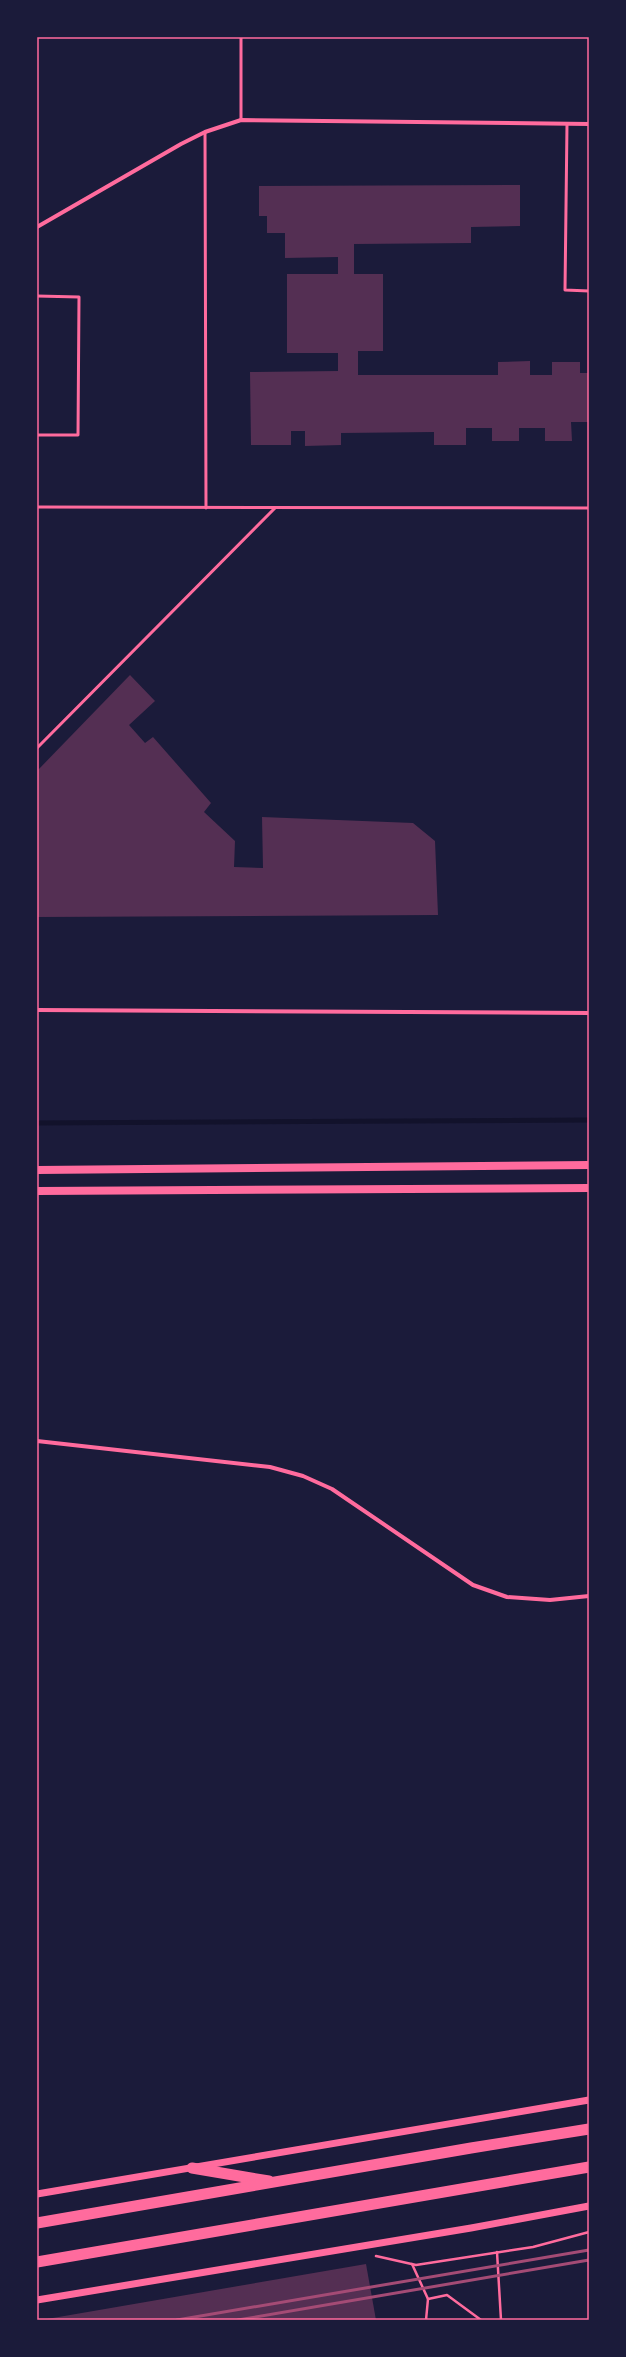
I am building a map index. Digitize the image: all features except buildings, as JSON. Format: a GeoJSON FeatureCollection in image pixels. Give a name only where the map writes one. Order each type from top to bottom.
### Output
{"type":"FeatureCollection","features":[{"type":"Feature","properties":{"kind":"highway"},"geometry":{"type":"LineString","coordinates":[[37,2224],[471,2148],[589,2129]]}},
{"type":"Feature","properties":{"kind":"highway"},"geometry":{"type":"LineString","coordinates":[[37,2262],[589,2167]]}},
{"type":"Feature","properties":{"kind":"highway"},"geometry":{"type":"LineString","coordinates":[[192,2168],[278,2183]]}},
{"type":"Feature","properties":{"kind":"main road"},"geometry":{"type":"LineString","coordinates":[[37,1170],[589,1165]]}},
{"type":"Feature","properties":{"kind":"main road"},"geometry":{"type":"LineString","coordinates":[[37,1191],[589,1188]]}},
{"type":"Feature","properties":{"kind":"street"},"geometry":{"type":"LineString","coordinates":[[37,228],[205,132],[241,120],[589,124]]}},
{"type":"Feature","properties":{"kind":"street"},"geometry":{"type":"LineString","coordinates":[[37,1010],[589,1014]]}},
{"type":"Feature","properties":{"kind":"street"},"geometry":{"type":"LineString","coordinates":[[37,1441],[270,1467],[303,1476],[332,1489],[473,1585],[507,1597],[550,1600],[589,1596]]}},
{"type":"Feature","properties":{"kind":"street"},"geometry":{"type":"LineString","coordinates":[[37,2194],[589,2100]]}},
{"type":"Feature","properties":{"kind":"street"},"geometry":{"type":"LineString","coordinates":[[37,2300],[471,2228],[589,2206]]}},
{"type":"Feature","properties":{"kind":"lane"},"geometry":{"type":"LineString","coordinates":[[241,37],[241,120]]}},
{"type":"Feature","properties":{"kind":"lane"},"geometry":{"type":"LineString","coordinates":[[567,124],[565,290],[589,291]]}},
{"type":"Feature","properties":{"kind":"lane"},"geometry":{"type":"LineString","coordinates":[[205,132],[206,508]]}},
{"type":"Feature","properties":{"kind":"lane"},"geometry":{"type":"LineString","coordinates":[[37,296],[79,297],[78,435],[37,435]]}},
{"type":"Feature","properties":{"kind":"lane"},"geometry":{"type":"LineString","coordinates":[[37,507],[589,508]]}},
{"type":"Feature","properties":{"kind":"lane"},"geometry":{"type":"LineString","coordinates":[[37,748],[275,508]]}},
{"type":"Feature","properties":{"kind":"path"},"geometry":{"type":"LineString","coordinates":[[373,2256],[412,2264],[533,2247],[589,2232]]}},
{"type":"Feature","properties":{"kind":"path"},"geometry":{"type":"LineString","coordinates":[[496,2252],[501,2320]]}},
{"type":"Feature","properties":{"kind":"path"},"geometry":{"type":"LineString","coordinates":[[412,2264],[428,2299],[426,2320]]}},
{"type":"Feature","properties":{"kind":"path"},"geometry":{"type":"LineString","coordinates":[[428,2299],[447,2295],[481,2320]]}},
{"type":"Feature","properties":{"kind":"waterway"},"geometry":{"type":"LineString","coordinates":[[37,1123],[589,1120]]}},
{"type":"Feature","properties":{"kind":"railway"},"geometry":{"type":"LineString","coordinates":[[177,2320],[589,2250]]}},
{"type":"Feature","properties":{"kind":"railway"},"geometry":{"type":"LineString","coordinates":[[238,2320],[589,2260]]}}]}
